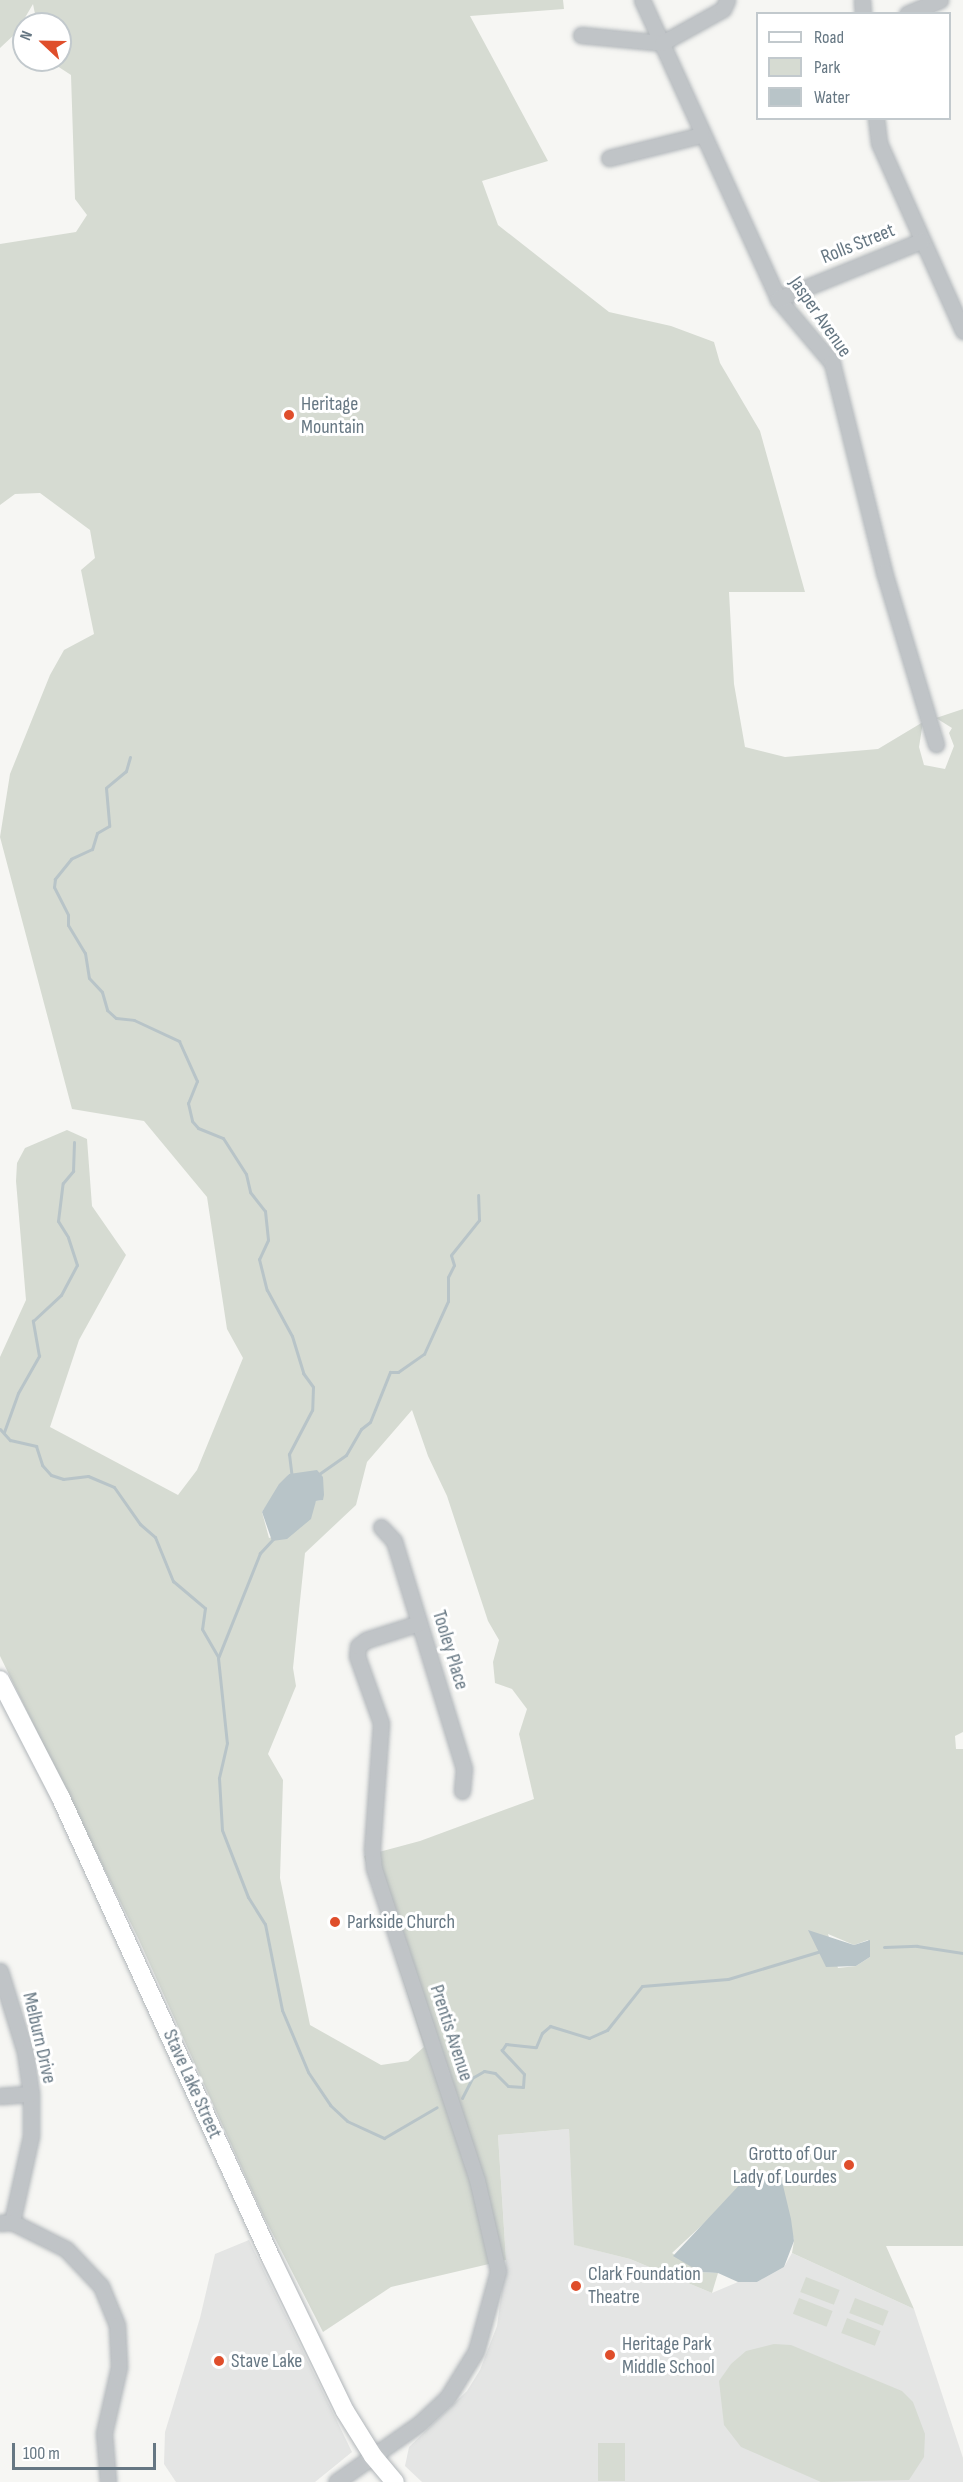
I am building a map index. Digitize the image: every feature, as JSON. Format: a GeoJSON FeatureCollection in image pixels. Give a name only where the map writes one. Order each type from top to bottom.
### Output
{"type":"FeatureCollection","features":[{"type":"Feature","properties":{"kind":"main road","name":"Stave Lake Street"},"geometry":{"type":"LineString","coordinates":[[0,1680],[60,1796],[271,2258],[345,2411],[373,2456],[395,2482]]}},
{"type":"Feature","properties":{"kind":"street","name":"Jasper Avenue"},"geometry":{"type":"LineString","coordinates":[[642,0],[701,135],[778,299],[832,363],[884,572],[936,744]]}},
{"type":"Feature","properties":{"kind":"street"},"geometry":{"type":"LineString","coordinates":[[581,35],[662,43],[723,9],[727,0]]}},
{"type":"Feature","properties":{"kind":"street"},"geometry":{"type":"LineString","coordinates":[[912,12],[940,0]]}},
{"type":"Feature","properties":{"kind":"street"},"geometry":{"type":"LineString","coordinates":[[876,120],[879,143],[963,331]]}},
{"type":"Feature","properties":{"kind":"street"},"geometry":{"type":"LineString","coordinates":[[609,158],[701,135]]}},
{"type":"Feature","properties":{"kind":"street","name":"Rolls Street"},"geometry":{"type":"LineString","coordinates":[[778,299],[921,241]]}},
{"type":"Feature","properties":{"kind":"street","name":"Tooley Place"},"geometry":{"type":"LineString","coordinates":[[381,1527],[394,1541],[465,1768],[462,1791]]}},
{"type":"Feature","properties":{"kind":"street","name":"Prentis Avenue"},"geometry":{"type":"LineString","coordinates":[[373,2456],[420,2423],[447,2398],[463,2376],[486,2325],[498,2271],[477,2180],[373,1859],[381,1723],[357,1656],[358,1646],[366,1640],[419,1623]]}},
{"type":"Feature","properties":{"kind":"street","name":"Melburn Drive"},"geometry":{"type":"LineString","coordinates":[[0,1971],[25,2052],[32,2094],[31,2136],[6,2222]]}},
{"type":"Feature","properties":{"kind":"street"},"geometry":{"type":"LineString","coordinates":[[0,2096],[32,2094]]}},
{"type":"Feature","properties":{"kind":"street"},"geometry":{"type":"LineString","coordinates":[[6,2222],[66,2249],[101,2286],[117,2325],[119,2367],[104,2433],[108,2482]]}},
{"type":"Feature","properties":{"kind":"street"},"geometry":{"type":"LineString","coordinates":[[336,2482],[373,2456]]}},
{"type":"Feature","properties":{"kind":"shaded area"},"geometry":{"type":"Polygon","coordinates":[[[569,2129],[575,2245],[630,2259],[712,2293],[738,2282],[757,2282],[784,2267],[792,2253],[914,2309],[963,2458],[963,2482],[422,2482],[405,2466],[409,2447],[467,2391],[480,2370],[497,2326],[506,2260],[498,2135],[569,2129]]]}},
{"type":"Feature","properties":{"kind":"shaded area"},"geometry":{"type":"Polygon","coordinates":[[[249,2240],[352,2452],[315,2482],[176,2482],[164,2464],[165,2432],[200,2318],[215,2254],[249,2240]]]}},
{"type":"Feature","properties":{"kind":"green space"},"geometry":{"type":"Polygon","coordinates":[[[0,0],[563,0],[564,9],[470,16],[548,161],[482,181],[498,225],[609,312],[671,326],[714,342],[720,363],[760,431],[805,592],[729,592],[734,684],[745,747],[785,757],[878,749],[923,722],[919,747],[924,765],[945,769],[954,746],[949,733],[952,728],[936,718],[963,709],[963,1732],[955,1736],[956,1749],[963,1749],[963,2246],[886,2246],[914,2309],[792,2253],[794,2241],[785,2201],[745,2179],[727,2202],[672,2253],[700,2272],[718,2273],[712,2293],[630,2259],[574,2245],[569,2129],[498,2135],[506,2260],[391,2287],[323,2332],[263,2215],[139,1940],[0,1656],[0,1357],[26,1300],[16,1181],[17,1163],[25,1148],[67,1130],[87,1139],[92,1206],[126,1255],[79,1340],[50,1427],[178,1495],[197,1470],[243,1358],[227,1329],[207,1197],[144,1121],[72,1109],[0,837],[10,774],[50,675],[64,650],[94,634],[81,570],[95,558],[90,530],[40,493],[15,494],[0,505],[0,244],[76,232],[87,215],[75,199],[71,75],[66,72],[72,72],[72,12],[35,12],[33,4],[28,12],[12,12],[12,37],[0,48],[0,0]],[[412,1410],[367,1462],[356,1505],[305,1553],[293,1668],[296,1686],[268,1754],[283,1780],[280,1878],[310,2025],[381,2065],[408,2061],[424,2047],[364,1856],[420,1841],[534,1799],[519,1734],[527,1709],[512,1689],[495,1683],[493,1662],[499,1640],[488,1621],[447,1496],[428,1456],[412,1410]],[[289,1474],[262,1512],[269,1538],[300,1528],[316,1501],[322,1500],[323,1477],[289,1474]],[[828,1934],[838,1968],[856,1966],[870,1957],[868,1940],[854,1945],[828,1934]]]}},
{"type":"Feature","properties":{"kind":"green space"},"geometry":{"type":"Polygon","coordinates":[[[806,2277],[840,2290],[834,2305],[800,2292],[806,2277]]]}},
{"type":"Feature","properties":{"kind":"green space"},"geometry":{"type":"Polygon","coordinates":[[[799,2298],[833,2311],[827,2327],[793,2314],[799,2298]]]}},
{"type":"Feature","properties":{"kind":"green space"},"geometry":{"type":"Polygon","coordinates":[[[855,2298],[889,2311],[883,2326],[849,2313],[855,2298]]]}},
{"type":"Feature","properties":{"kind":"green space"},"geometry":{"type":"Polygon","coordinates":[[[847,2318],[881,2331],[875,2346],[841,2333],[847,2318]]]}},
{"type":"Feature","properties":{"kind":"green space"},"geometry":{"type":"Polygon","coordinates":[[[774,2344],[791,2345],[902,2391],[913,2402],[925,2434],[924,2457],[909,2480],[821,2482],[741,2447],[724,2425],[719,2381],[731,2364],[746,2351],[774,2344]]]}},
{"type":"Feature","properties":{"kind":"green space"},"geometry":{"type":"Polygon","coordinates":[[[598,2443],[625,2443],[625,2481],[598,2481],[598,2443]]]}},
{"type":"Feature","properties":{"kind":"water"},"geometry":{"type":"Polygon","coordinates":[[[317,1470],[323,1477],[324,1495],[323,1500],[316,1501],[311,1519],[287,1539],[272,1541],[262,1512],[279,1484],[289,1474],[317,1470]]]}},
{"type":"Feature","properties":{"kind":"water"},"geometry":{"type":"Polygon","coordinates":[[[808,1930],[854,1945],[870,1940],[870,1957],[856,1966],[826,1967],[808,1930]]]}},
{"type":"Feature","properties":{"kind":"water"},"geometry":{"type":"Polygon","coordinates":[[[765,2175],[781,2177],[791,2219],[794,2241],[784,2267],[757,2282],[738,2282],[718,2273],[700,2272],[673,2256],[745,2179],[765,2175]]]}},
{"type":"Feature","properties":{"kind":"waterway"},"geometry":{"type":"LineString","coordinates":[[130,757],[126,771],[106,788],[109,826],[97,833],[92,849],[71,859],[55,879],[54,887],[68,915],[68,925],[85,953],[89,978],[102,992],[107,1010],[116,1018],[134,1020],[179,1041],[197,1081],[188,1103],[192,1121],[198,1128],[223,1138],[246,1174],[250,1192],[265,1211],[268,1240],[259,1259],[267,1290],[292,1336],[303,1373],[313,1387],[312,1410],[289,1454],[292,1477]]}},
{"type":"Feature","properties":{"kind":"waterway"},"geometry":{"type":"LineString","coordinates":[[4,1432],[18,1393],[39,1356],[33,1321],[61,1295],[77,1265],[68,1237],[58,1221],[63,1183],[73,1171],[74,1142]]}},
{"type":"Feature","properties":{"kind":"waterway"},"geometry":{"type":"LineString","coordinates":[[319,1474],[346,1455],[361,1429],[370,1422],[390,1372],[398,1372],[424,1354],[448,1301],[448,1277],[454,1265],[451,1255],[479,1220],[478,1195]]}},
{"type":"Feature","properties":{"kind":"waterway"},"geometry":{"type":"LineString","coordinates":[[0,1429],[10,1440],[36,1446],[42,1465],[51,1475],[63,1479],[88,1476],[114,1487],[140,1524],[155,1537],[173,1581],[205,1608],[202,1629],[218,1657]]}},
{"type":"Feature","properties":{"kind":"waterway"},"geometry":{"type":"LineString","coordinates":[[274,1538],[260,1553],[218,1658],[227,1743],[219,1778],[222,1830],[248,1897],[265,1924],[282,2010],[308,2072],[330,2105],[347,2121],[384,2138],[437,2107]]}},
{"type":"Feature","properties":{"kind":"waterway"},"geometry":{"type":"LineString","coordinates":[[884,1947],[917,1946],[963,1953]]}},
{"type":"Feature","properties":{"kind":"waterway"},"geometry":{"type":"LineString","coordinates":[[462,2098],[472,2078],[484,2071],[495,2073],[508,2086],[523,2087],[524,2074],[502,2050],[506,2044],[536,2047],[542,2033],[550,2026],[589,2038],[607,2030],[642,1986],[728,1979],[821,1951]]}},
{"type":"Feature","properties":{"kind":"place","name":"Heritage Mountain"},"geometry":{"type":"Point","coordinates":[289,415]}},
{"type":"Feature","properties":{"kind":"place","name":"Parkside Church"},"geometry":{"type":"Point","coordinates":[335,1922]}},
{"type":"Feature","properties":{"kind":"place","name":"Grotto of Our Lady of Lourdes"},"geometry":{"type":"Point","coordinates":[849,2165]}},
{"type":"Feature","properties":{"kind":"place","name":"Clark Foundation Theatre"},"geometry":{"type":"Point","coordinates":[576,2286]}},
{"type":"Feature","properties":{"kind":"place","name":"Heritage Park Middle School"},"geometry":{"type":"Point","coordinates":[610,2355]}},
{"type":"Feature","properties":{"kind":"place","name":"Stave Lake"},"geometry":{"type":"Point","coordinates":[219,2361]}}]}
